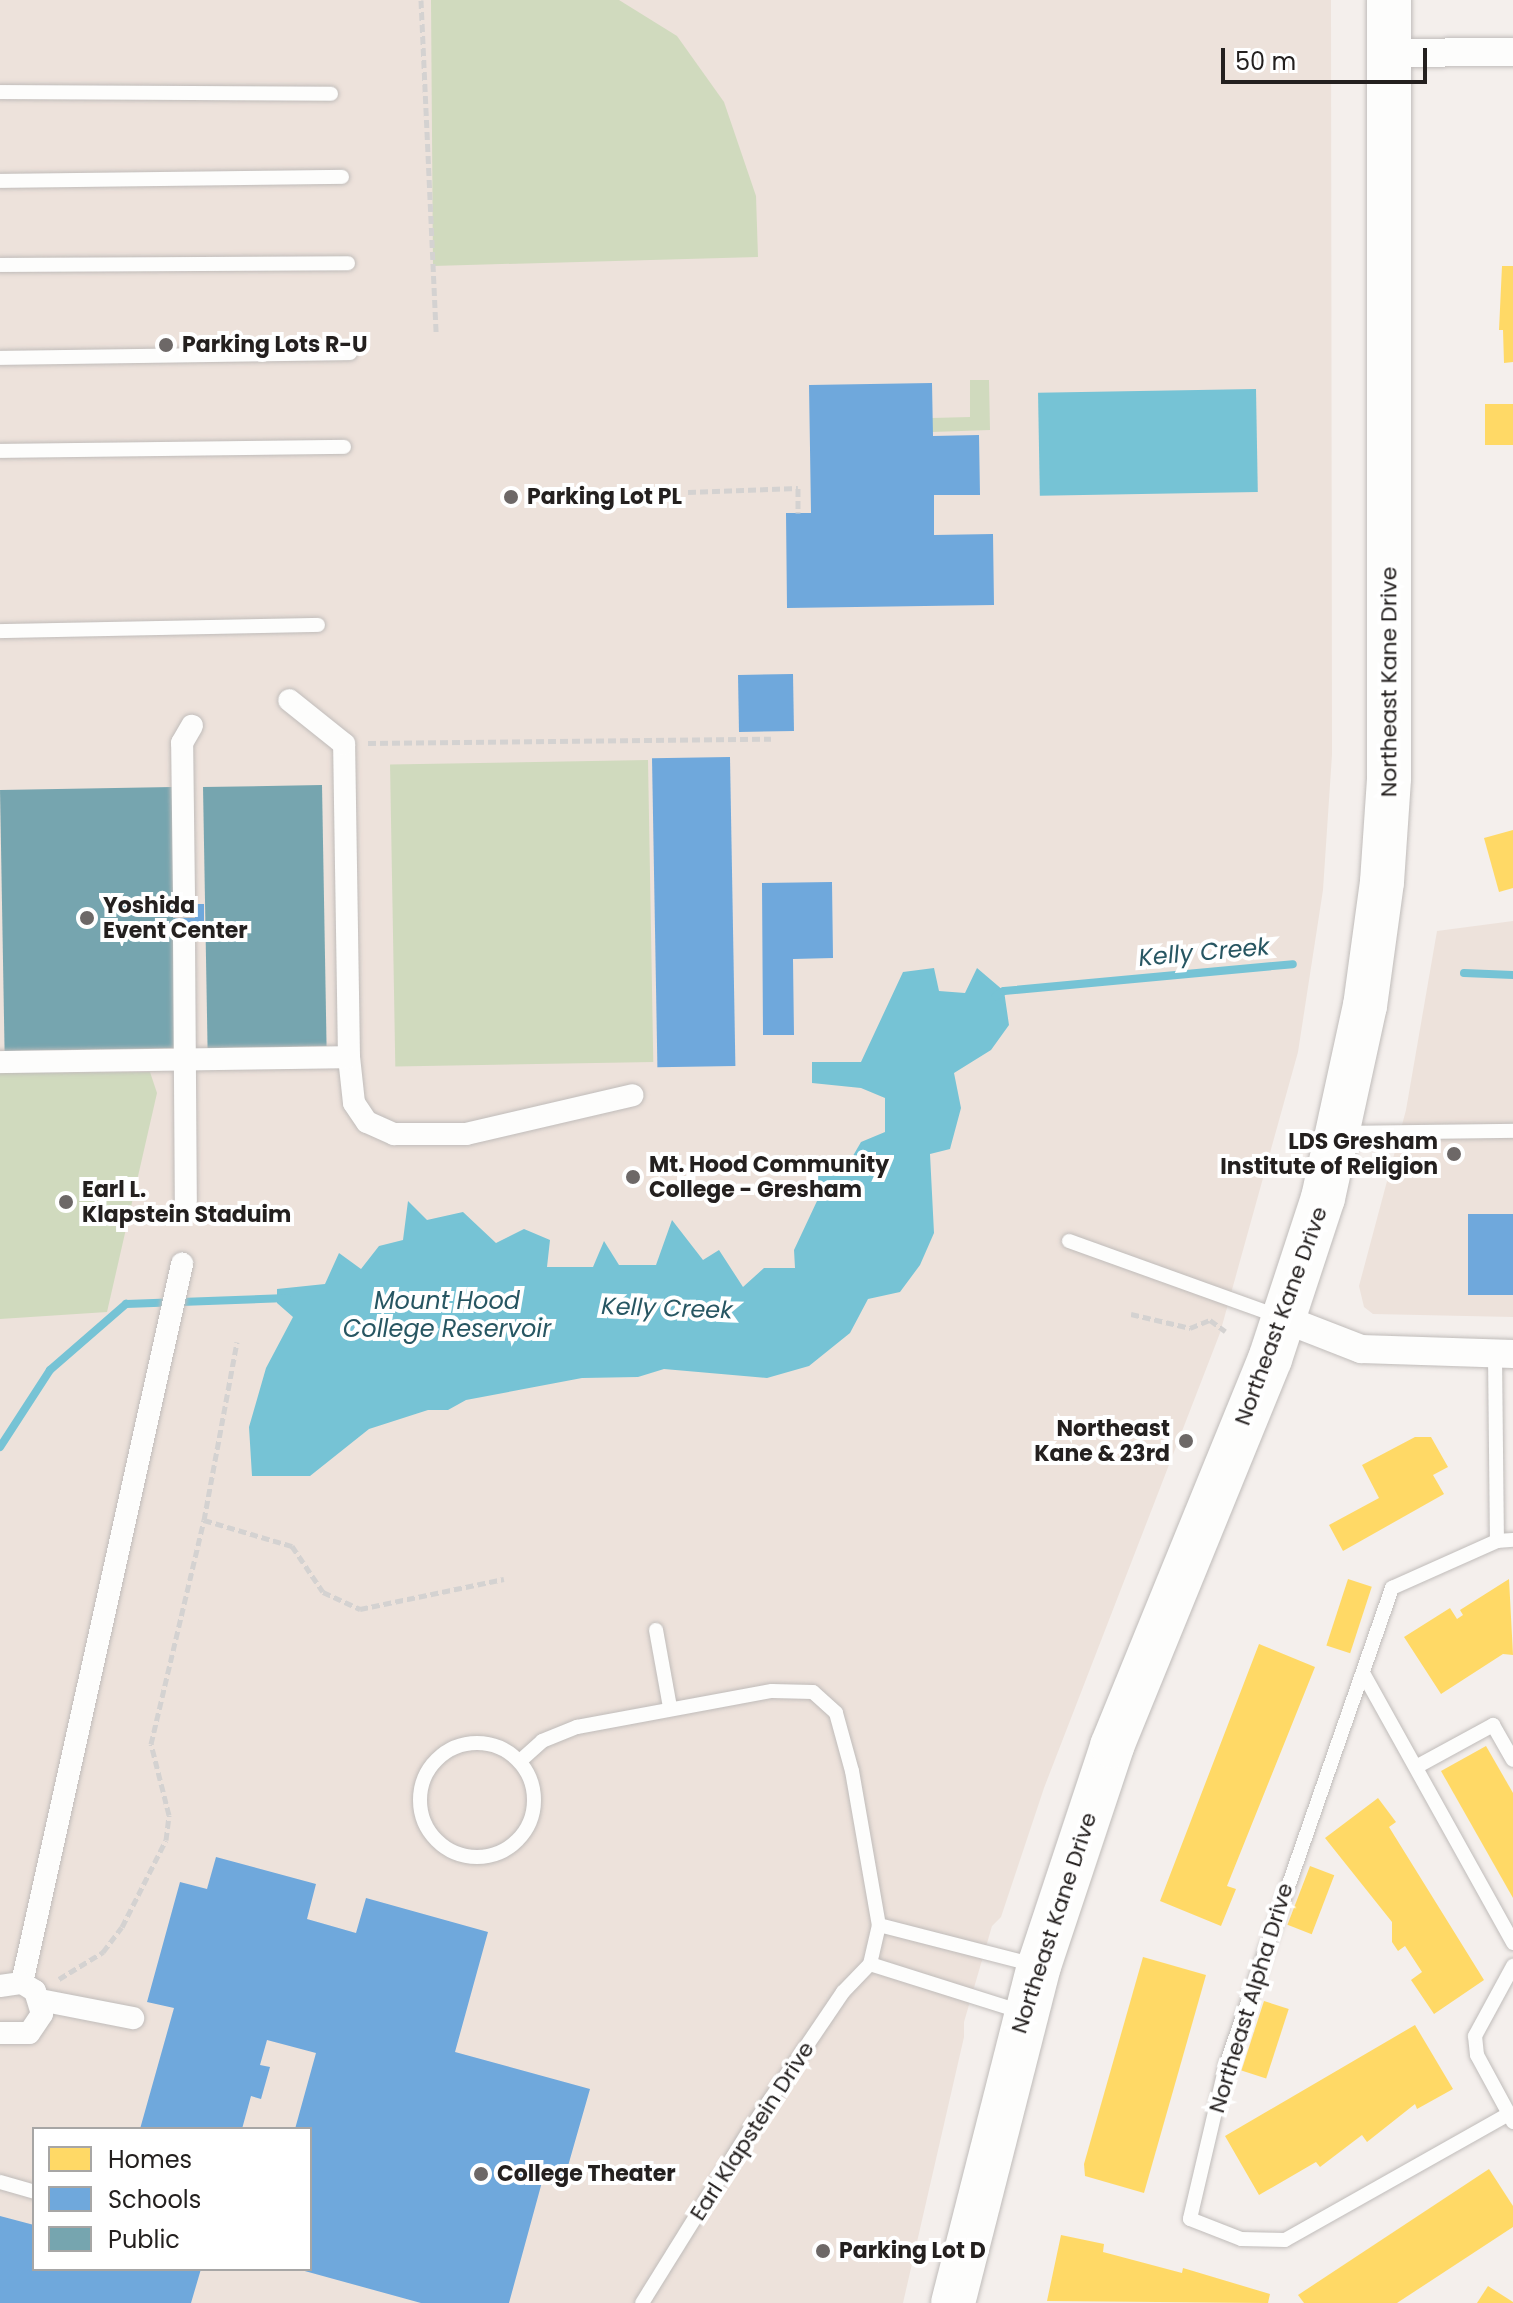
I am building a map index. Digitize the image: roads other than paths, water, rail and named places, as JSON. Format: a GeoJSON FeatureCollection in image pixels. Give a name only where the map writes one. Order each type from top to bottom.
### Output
{"type":"FeatureCollection","features":[{"type":"Feature","properties":{"kind":"main road","name":"Northeast Kane Drive"},"geometry":{"type":"LineString","coordinates":[[953,2303],[1024,2013],[1112,1746],[1284,1319],[1339,1133],[1365,1006],[1387,829],[1389,0]]}},
{"type":"Feature","properties":{"kind":"street"},"geometry":{"type":"LineString","coordinates":[[1389,53],[1513,52]]}},
{"type":"Feature","properties":{"kind":"street"},"geometry":{"type":"LineString","coordinates":[[289,700],[344,744],[349,1057],[354,1103],[367,1122],[394,1134],[466,1134],[633,1095]]}},
{"type":"Feature","properties":{"kind":"street"},"geometry":{"type":"LineString","coordinates":[[184,896],[182,743],[192,726]]}},
{"type":"Feature","properties":{"kind":"street"},"geometry":{"type":"LineString","coordinates":[[184,937],[186,1201]]}},
{"type":"Feature","properties":{"kind":"street"},"geometry":{"type":"LineString","coordinates":[[0,1062],[349,1057]]}},
{"type":"Feature","properties":{"kind":"street"},"geometry":{"type":"LineString","coordinates":[[0,2033],[29,2033],[42,2014],[24,1990],[182,1264]]}},
{"type":"Feature","properties":{"kind":"street"},"geometry":{"type":"LineString","coordinates":[[1284,1319],[1361,1349],[1504,1354]]}},
{"type":"Feature","properties":{"kind":"street"},"geometry":{"type":"LineString","coordinates":[[24,1990],[133,2018]]}},
{"type":"Feature","properties":{"kind":"lane"},"geometry":{"type":"LineString","coordinates":[[0,92],[331,94]]}},
{"type":"Feature","properties":{"kind":"lane"},"geometry":{"type":"LineString","coordinates":[[0,181],[342,177]]}},
{"type":"Feature","properties":{"kind":"lane"},"geometry":{"type":"LineString","coordinates":[[0,265],[348,263]]}},
{"type":"Feature","properties":{"kind":"lane"},"geometry":{"type":"LineString","coordinates":[[0,358],[350,353]]}},
{"type":"Feature","properties":{"kind":"lane"},"geometry":{"type":"LineString","coordinates":[[0,451],[344,447]]}},
{"type":"Feature","properties":{"kind":"lane"},"geometry":{"type":"LineString","coordinates":[[0,631],[318,625]]}},
{"type":"Feature","properties":{"kind":"lane"},"geometry":{"type":"LineString","coordinates":[[1339,1133],[1513,1131]]}},
{"type":"Feature","properties":{"kind":"lane"},"geometry":{"type":"LineString","coordinates":[[1069,1241],[1284,1319]]}},
{"type":"Feature","properties":{"kind":"lane"},"geometry":{"type":"LineString","coordinates":[[1504,1354],[1497,1541],[1513,1540]]}},
{"type":"Feature","properties":{"kind":"lane","name":"Northeast Alpha Drive"},"geometry":{"type":"LineString","coordinates":[[1497,1541],[1392,1588],[1226,2065],[1190,2219],[1241,2239],[1285,2240],[1511,2118],[1477,2055],[1475,2036],[1513,1966]]}},
{"type":"Feature","properties":{"kind":"lane"},"geometry":{"type":"LineString","coordinates":[[656,1630],[670,1707]]}},
{"type":"Feature","properties":{"kind":"lane"},"geometry":{"type":"LineString","coordinates":[[1363,1673],[1513,1943]]}},
{"type":"Feature","properties":{"kind":"lane"},"geometry":{"type":"LineString","coordinates":[[520,1761],[542,1741],[577,1727],[670,1707],[772,1691],[813,1692],[836,1713],[852,1771],[879,1925],[870,1964],[1024,2013]]}},
{"type":"Feature","properties":{"kind":"lane"},"geometry":{"type":"LineString","coordinates":[[1416,1767],[1493,1725],[1513,1760]]}},
{"type":"Feature","properties":{"kind":"lane"},"geometry":{"type":"LineString","coordinates":[[479,1742],[501,1748],[520,1761],[531,1781],[534,1803],[529,1824],[515,1843],[496,1854],[474,1857],[452,1851],[434,1838],[422,1819],[419,1797],[425,1775],[438,1757],[457,1746],[479,1742]]}},
{"type":"Feature","properties":{"kind":"lane"},"geometry":{"type":"LineString","coordinates":[[879,1925],[1039,1966]]}},
{"type":"Feature","properties":{"kind":"lane","name":"Earl Klapstein Drive"},"geometry":{"type":"LineString","coordinates":[[642,2303],[751,2128],[843,1992],[870,1964]]}},
{"type":"Feature","properties":{"kind":"lane"},"geometry":{"type":"LineString","coordinates":[[0,2182],[32,2191]]}},
{"type":"Feature","properties":{"kind":"water"},"geometry":{"type":"Polygon","coordinates":[[[1256,389],[1258,492],[1040,496],[1038,393],[1256,389]]]}},
{"type":"Feature","properties":{"kind":"water","name":"Mount Hood College Reservoir"},"geometry":{"type":"Polygon","coordinates":[[[934,968],[939,991],[965,993],[977,968],[1004,991],[1009,1025],[991,1050],[954,1073],[961,1108],[950,1149],[930,1154],[934,1233],[920,1265],[900,1292],[868,1299],[850,1333],[809,1366],[767,1378],[664,1369],[638,1377],[582,1378],[466,1400],[448,1410],[428,1410],[369,1429],[310,1476],[252,1476],[249,1427],[266,1368],[293,1317],[277,1303],[277,1289],[325,1284],[339,1253],[361,1269],[379,1246],[403,1240],[408,1201],[427,1220],[463,1212],[496,1243],[524,1229],[550,1240],[547,1267],[593,1267],[604,1241],[619,1265],[656,1265],[672,1220],[703,1260],[719,1250],[743,1287],[764,1268],[795,1268],[794,1250],[817,1201],[817,1166],[850,1161],[861,1142],[885,1132],[885,1098],[861,1088],[812,1083],[812,1062],[861,1062],[903,972],[934,968]]]}},
{"type":"Feature","properties":{"kind":"waterway","name":"Kelly Creek"},"geometry":{"type":"LineString","coordinates":[[996,996],[1004,991],[1293,964]]}},
{"type":"Feature","properties":{"kind":"waterway","name":"Kelly Creek"},"geometry":{"type":"LineString","coordinates":[[1464,973],[1513,975]]}},
{"type":"Feature","properties":{"kind":"waterway","name":"Kelly Creek"},"geometry":{"type":"LineString","coordinates":[[0,1447],[50,1370],[126,1304],[287,1298]]}},
{"type":"Feature","properties":{"kind":"tunnel"},"geometry":{"type":"LineString","coordinates":[[184,896],[184,937]]}},
{"type":"Feature","properties":{"kind":"place","name":"Parking Lots R-U"},"geometry":{"type":"Point","coordinates":[166,345]}},
{"type":"Feature","properties":{"kind":"place","name":"Parking Lot PL"},"geometry":{"type":"Point","coordinates":[511,497]}},
{"type":"Feature","properties":{"kind":"place","name":"Yoshida Event Center"},"geometry":{"type":"Point","coordinates":[87,918]}},
{"type":"Feature","properties":{"kind":"place","name":"LDS Gresham Institute of Religion"},"geometry":{"type":"Point","coordinates":[1454,1154]}},
{"type":"Feature","properties":{"kind":"place","name":"Mt. Hood Community College - Gresham"},"geometry":{"type":"Point","coordinates":[633,1177]}},
{"type":"Feature","properties":{"kind":"place","name":"Earl L. Klapstein Staduim"},"geometry":{"type":"Point","coordinates":[66,1202]}},
{"type":"Feature","properties":{"kind":"place","name":"Northeast Kane & 23rd"},"geometry":{"type":"Point","coordinates":[1186,1441]}},
{"type":"Feature","properties":{"kind":"place","name":"College Theater"},"geometry":{"type":"Point","coordinates":[481,2174]}},
{"type":"Feature","properties":{"kind":"place","name":"Parking Lot D"},"geometry":{"type":"Point","coordinates":[823,2251]}}]}
